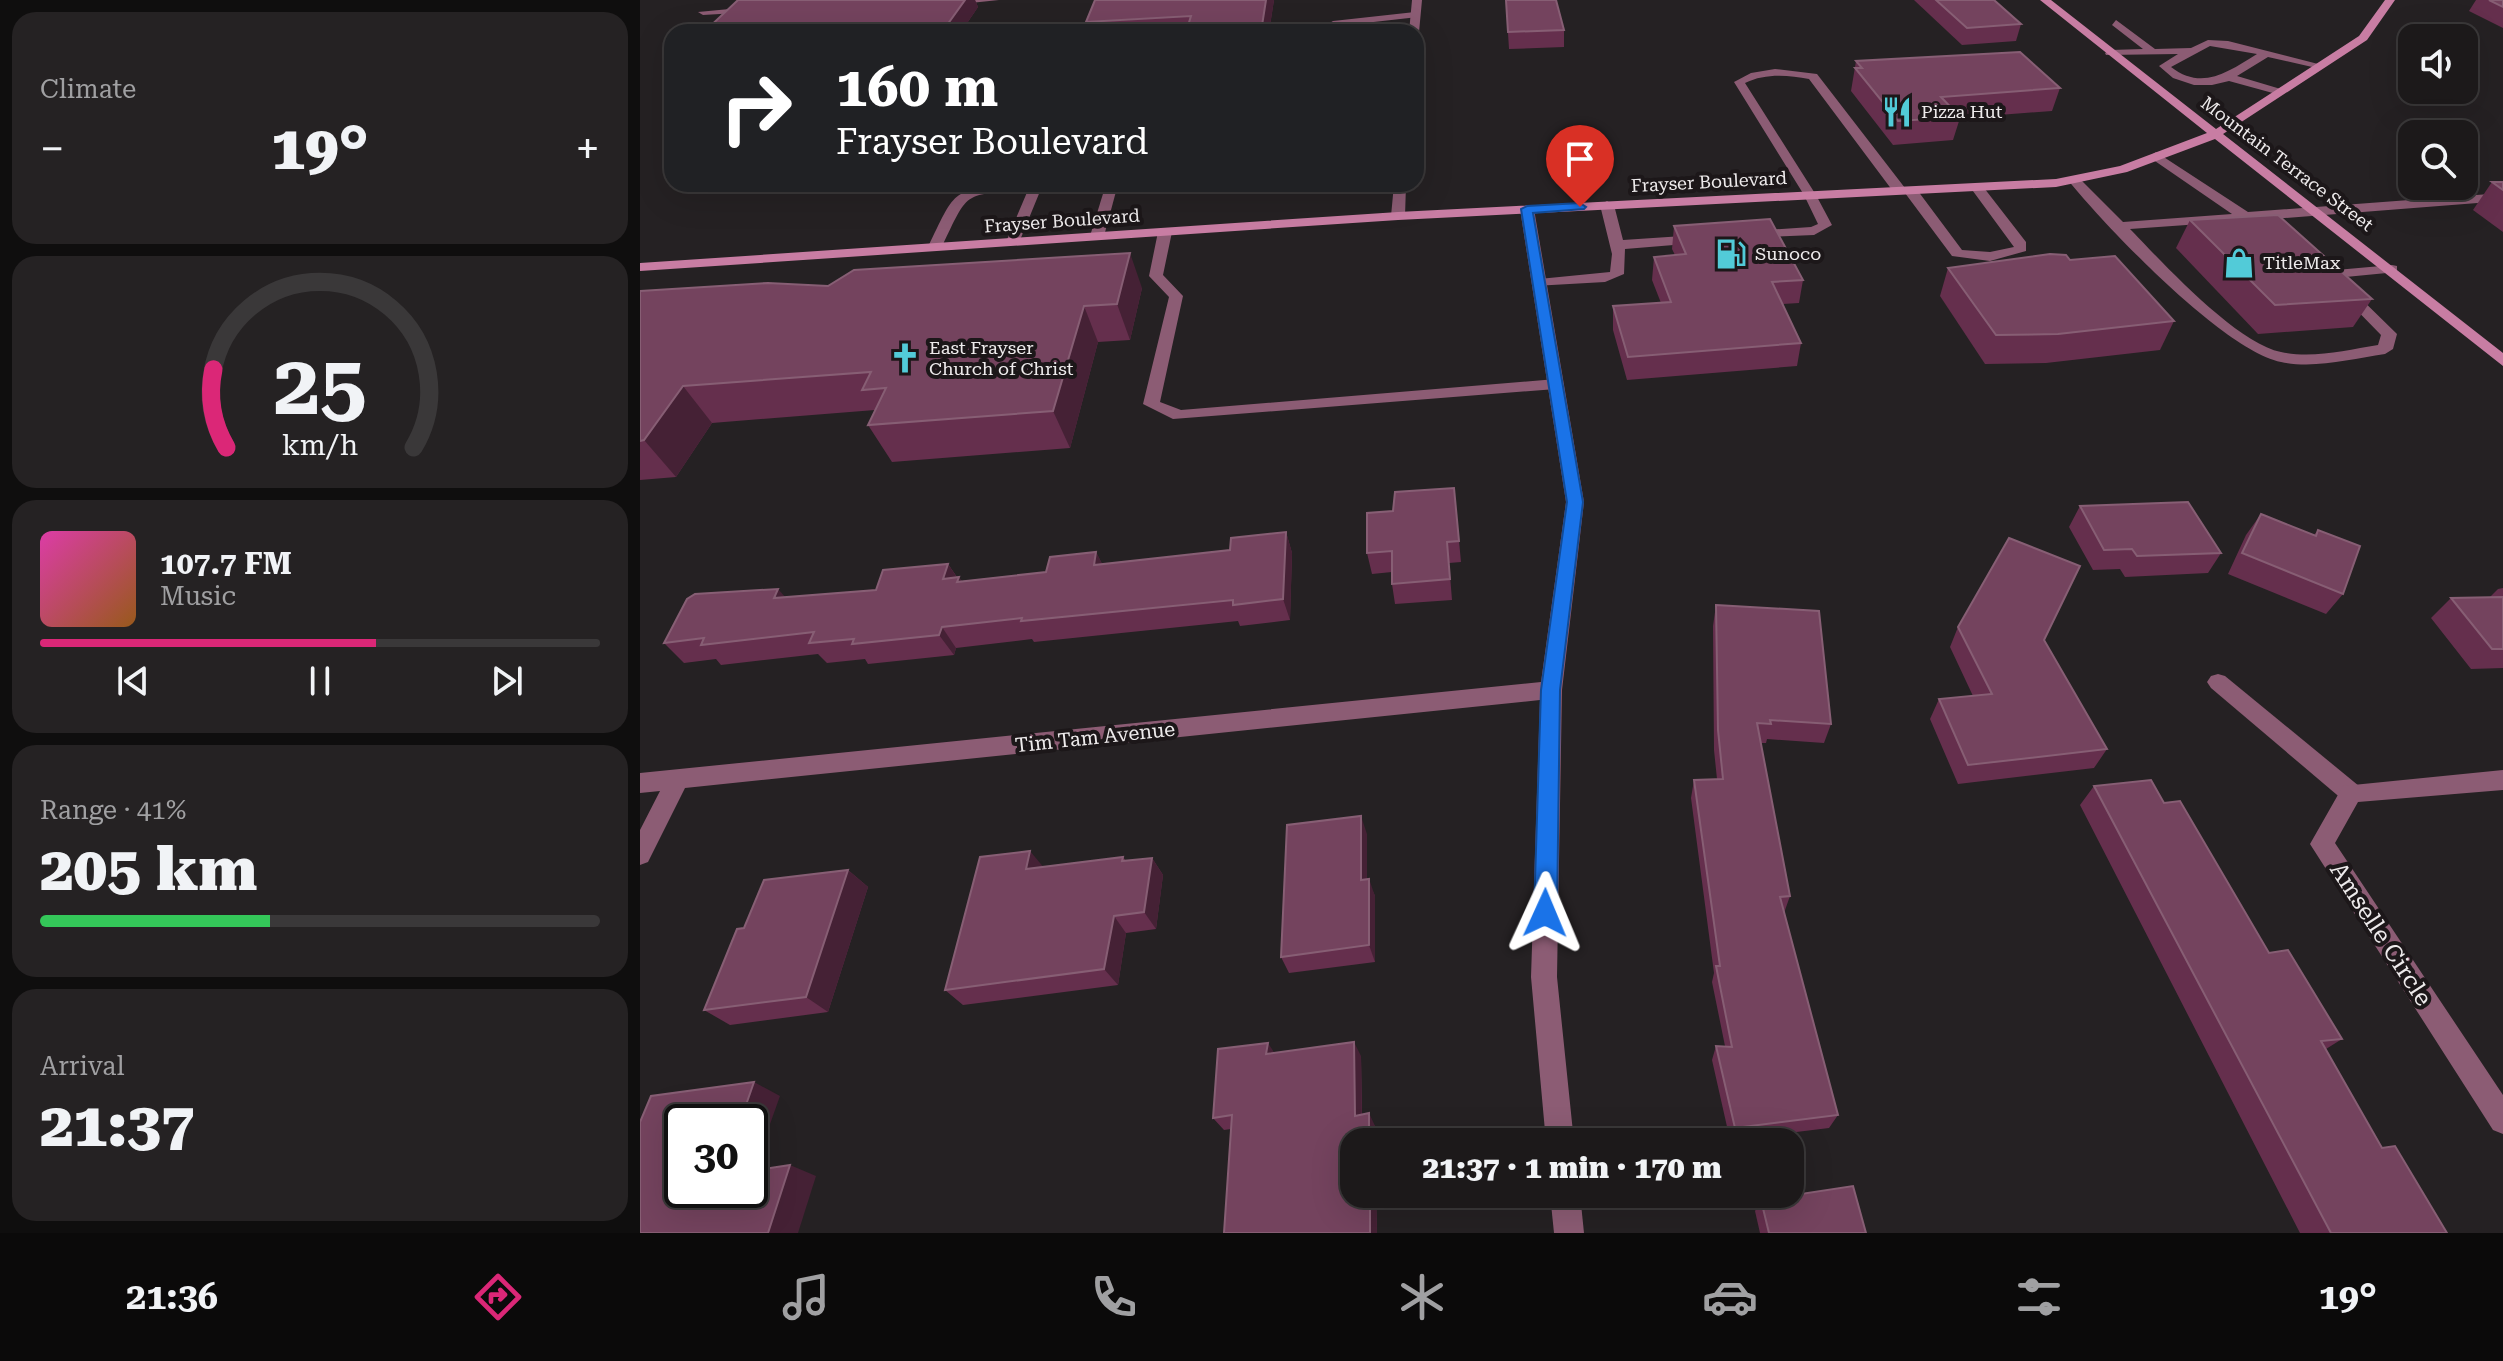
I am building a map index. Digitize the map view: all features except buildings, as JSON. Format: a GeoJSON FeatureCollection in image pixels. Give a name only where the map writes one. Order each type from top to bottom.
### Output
{"type":"FeatureCollection","features":[{"type":"Feature","properties":{"kind":"main road","name":"Mountain Terrace Street"},"geometry":{"type":"LineString","coordinates":[[2045,0],[2214,135],[2392,269],[2503,361]]}},
{"type":"Feature","properties":{"kind":"main road","name":"Frayser Boulevard"},"geometry":{"type":"LineString","coordinates":[[640,267],[1398,216],[1976,187],[2073,179],[2123,169],[2214,135],[2363,38],[2390,0]]}},
{"type":"Feature","properties":{"kind":"street"},"geometry":{"type":"LineString","coordinates":[[716,0],[703,12],[764,10]]}},
{"type":"Feature","properties":{"kind":"street"},"geometry":{"type":"LineString","coordinates":[[933,3],[994,0]]}},
{"type":"Feature","properties":{"kind":"street"},"geometry":{"type":"LineString","coordinates":[[1414,24],[1417,0]]}},
{"type":"Feature","properties":{"kind":"street"},"geometry":{"type":"LineString","coordinates":[[1333,24],[1354,19],[1415,15]]}},
{"type":"Feature","properties":{"kind":"street"},"geometry":{"type":"LineString","coordinates":[[2116,23],[2151,50]]}},
{"type":"Feature","properties":{"kind":"street"},"geometry":{"type":"LineString","coordinates":[[2266,53],[2219,82],[2202,83],[2170,73],[2164,66],[2179,62],[2190,51],[2208,43],[2266,53],[2321,66]]}},
{"type":"Feature","properties":{"kind":"street"},"geometry":{"type":"LineString","coordinates":[[2110,53],[2151,50],[2203,54]]}},
{"type":"Feature","properties":{"kind":"street"},"geometry":{"type":"LineString","coordinates":[[2231,63],[2245,67]]}},
{"type":"Feature","properties":{"kind":"street"},"geometry":{"type":"LineString","coordinates":[[1738,236],[1814,231],[1825,225],[1810,195],[1739,82],[1747,76],[1798,72],[1813,76],[1957,253],[1978,256],[2016,252],[2021,248],[2019,242],[1976,187]]}},
{"type":"Feature","properties":{"kind":"street"},"geometry":{"type":"LineString","coordinates":[[2213,73],[2280,92]]}},
{"type":"Feature","properties":{"kind":"street"},"geometry":{"type":"LineString","coordinates":[[2156,156],[2281,241]]}},
{"type":"Feature","properties":{"kind":"street"},"geometry":{"type":"LineString","coordinates":[[2073,179],[2236,335],[2269,354],[2311,359],[2385,349],[2389,334],[2320,270],[2392,269]]}},
{"type":"Feature","properties":{"kind":"street"},"geometry":{"type":"LineString","coordinates":[[935,247],[958,199],[971,192]]}},
{"type":"Feature","properties":{"kind":"street"},"geometry":{"type":"LineString","coordinates":[[1013,242],[1033,192]]}},
{"type":"Feature","properties":{"kind":"street"},"geometry":{"type":"LineString","coordinates":[[1097,236],[1110,192]]}},
{"type":"Feature","properties":{"kind":"street"},"geometry":{"type":"LineString","coordinates":[[1398,216],[1400,192]]}},
{"type":"Feature","properties":{"kind":"street"},"geometry":{"type":"LineString","coordinates":[[2121,226],[2503,197]]}},
{"type":"Feature","properties":{"kind":"street"},"geometry":{"type":"LineString","coordinates":[[1539,283],[1605,278],[1617,274],[1620,267],[1617,245],[1607,205]]}},
{"type":"Feature","properties":{"kind":"street"},"geometry":{"type":"LineString","coordinates":[[1527,209],[1575,502],[1551,690],[1544,977],[1559,1128]]}},
{"type":"Feature","properties":{"kind":"street"},"geometry":{"type":"LineString","coordinates":[[1165,232],[1156,276],[1176,296],[1151,404],[1179,415],[1556,384]]}},
{"type":"Feature","properties":{"kind":"street"},"geometry":{"type":"LineString","coordinates":[[1617,245],[1708,238]]}},
{"type":"Feature","properties":{"kind":"street"},"geometry":{"type":"LineString","coordinates":[[2218,682],[2351,793],[2503,780]]}},
{"type":"Feature","properties":{"kind":"street","name":"Tim Tam Avenue"},"geometry":{"type":"LineString","coordinates":[[640,783],[1551,690]]}},
{"type":"Feature","properties":{"kind":"street"},"geometry":{"type":"LineString","coordinates":[[640,854],[678,779]]}},
{"type":"Feature","properties":{"kind":"street","name":"Amselle Circle"},"geometry":{"type":"LineString","coordinates":[[2351,793],[2322,844],[2503,1120]]}},
{"type":"Feature","properties":{"kind":"street"},"geometry":{"type":"LineString","coordinates":[[1566,1208],[1569,1233]]}},
{"type":"Feature","properties":{"kind":"place","name":"Pizza Hut"},"geometry":{"type":"Point","coordinates":[1897,112]}},
{"type":"Feature","properties":{"kind":"place","name":"Sunoco"},"geometry":{"type":"Point","coordinates":[1731,254]}},
{"type":"Feature","properties":{"kind":"place","name":"TitleMax"},"geometry":{"type":"Point","coordinates":[2239,263]}},
{"type":"Feature","properties":{"kind":"place","name":"East Frayser Church of Christ"},"geometry":{"type":"Point","coordinates":[905,358]}},
{"type":"Feature","properties":{"kind":"route"},"geometry":{"type":"LineString","coordinates":[[1545,913],[1551,690],[1575,502],[1527,209],[1580,207]]}}]}
